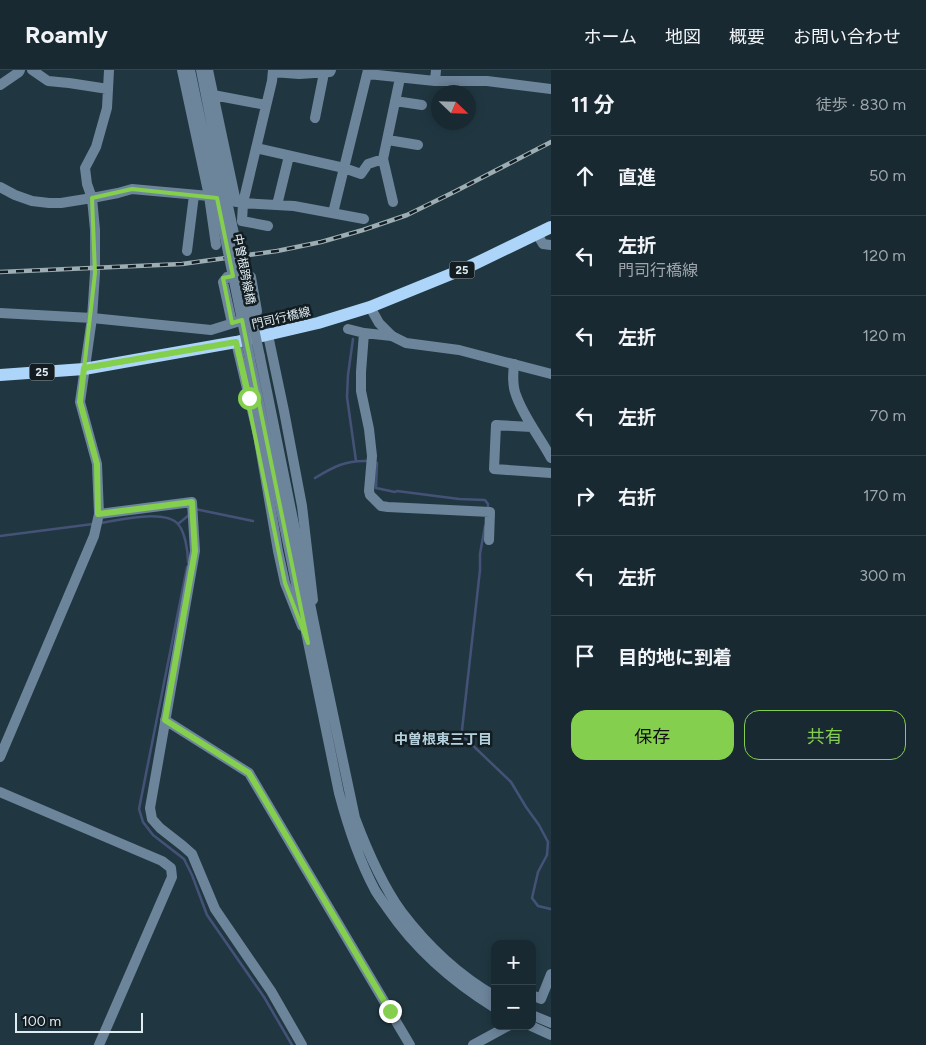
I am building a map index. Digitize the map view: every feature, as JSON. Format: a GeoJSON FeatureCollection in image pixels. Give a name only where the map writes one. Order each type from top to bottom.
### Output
{"type":"FeatureCollection","features":[{"type":"Feature","properties":{"kind":"main road","name":"門司行橋線"},"geometry":{"type":"LineString","coordinates":[[0,375],[84,368],[236,342],[318,323],[370,307],[466,268],[551,227]]}},
{"type":"Feature","properties":{"kind":"street"},"geometry":{"type":"LineString","coordinates":[[0,85],[20,70]]}},
{"type":"Feature","properties":{"kind":"street"},"geometry":{"type":"LineString","coordinates":[[32,70],[48,81],[108,89]]}},
{"type":"Feature","properties":{"kind":"street"},"geometry":{"type":"LineString","coordinates":[[0,757],[96,529],[98,516],[97,464],[80,402],[92,318],[96,230],[92,198],[85,168],[99,141],[107,108],[109,70]]}},
{"type":"Feature","properties":{"kind":"street"},"geometry":{"type":"LineString","coordinates":[[182,70],[209,196],[216,245]]}},
{"type":"Feature","properties":{"kind":"street"},"geometry":{"type":"LineString","coordinates":[[190,70],[219,183]]}},
{"type":"Feature","properties":{"kind":"street"},"geometry":{"type":"LineString","coordinates":[[201,70],[219,183]]}},
{"type":"Feature","properties":{"kind":"street"},"geometry":{"type":"LineString","coordinates":[[208,70],[212,95],[240,202],[242,221],[268,226]]}},
{"type":"Feature","properties":{"kind":"street"},"geometry":{"type":"LineString","coordinates":[[434,81],[436,70]]}},
{"type":"Feature","properties":{"kind":"street"},"geometry":{"type":"LineString","coordinates":[[484,81],[486,70]]}},
{"type":"Feature","properties":{"kind":"street"},"geometry":{"type":"LineString","coordinates":[[240,202],[256,148],[273,71],[299,74],[327,71],[315,118]]}},
{"type":"Feature","properties":{"kind":"street"},"geometry":{"type":"LineString","coordinates":[[333,213],[368,72],[400,78],[434,81],[484,81],[551,89]]}},
{"type":"Feature","properties":{"kind":"street"},"geometry":{"type":"LineString","coordinates":[[393,202],[383,159],[400,78]]}},
{"type":"Feature","properties":{"kind":"street"},"geometry":{"type":"LineString","coordinates":[[212,95],[266,105]]}},
{"type":"Feature","properties":{"kind":"street"},"geometry":{"type":"LineString","coordinates":[[395,101],[422,106]]}},
{"type":"Feature","properties":{"kind":"street"},"geometry":{"type":"LineString","coordinates":[[388,140],[418,145]]}},
{"type":"Feature","properties":{"kind":"street"},"geometry":{"type":"LineString","coordinates":[[256,148],[344,168],[361,174],[368,164],[383,159]]}},
{"type":"Feature","properties":{"kind":"street"},"geometry":{"type":"LineString","coordinates":[[277,205],[289,156]]}},
{"type":"Feature","properties":{"kind":"street","name":"中曽根跨線橋"},"geometry":{"type":"LineString","coordinates":[[219,183],[313,643]]}},
{"type":"Feature","properties":{"kind":"street"},"geometry":{"type":"LineString","coordinates":[[0,187],[32,201],[62,203],[118,193],[132,188],[194,196],[209,196],[240,202],[294,206],[364,219]]}},
{"type":"Feature","properties":{"kind":"street"},"geometry":{"type":"LineString","coordinates":[[187,251],[194,196]]}},
{"type":"Feature","properties":{"kind":"street"},"geometry":{"type":"LineString","coordinates":[[537,234],[543,244],[551,245]]}},
{"type":"Feature","properties":{"kind":"street"},"geometry":{"type":"LineString","coordinates":[[0,313],[92,318],[211,330],[256,316],[257,312],[251,277],[247,274],[227,277],[223,282],[232,323]]}},
{"type":"Feature","properties":{"kind":"street"},"geometry":{"type":"LineString","coordinates":[[370,307],[379,323],[392,336],[406,343],[459,350],[551,374]]}},
{"type":"Feature","properties":{"kind":"street"},"geometry":{"type":"LineString","coordinates":[[348,328],[364,333],[392,336]]}},
{"type":"Feature","properties":{"kind":"street"},"geometry":{"type":"LineString","coordinates":[[364,333],[360,372],[361,391],[369,429],[372,456],[370,495],[380,506],[486,512],[489,540]]}},
{"type":"Feature","properties":{"kind":"street"},"geometry":{"type":"LineString","coordinates":[[268,335],[302,506],[313,643],[339,793],[347,824],[360,858],[376,891],[396,920],[424,954],[452,978],[491,1005]]}},
{"type":"Feature","properties":{"kind":"street"},"geometry":{"type":"LineString","coordinates":[[236,342],[258,435],[278,551],[286,583],[313,643],[355,818],[365,846],[378,873],[400,910],[425,940],[455,968],[491,993]]}},
{"type":"Feature","properties":{"kind":"street"},"geometry":{"type":"LineString","coordinates":[[514,364],[512,378],[515,394],[532,427],[550,453]]}},
{"type":"Feature","properties":{"kind":"street"},"geometry":{"type":"LineString","coordinates":[[532,427],[496,425],[494,468],[551,473]]}},
{"type":"Feature","properties":{"kind":"street"},"geometry":{"type":"LineString","coordinates":[[98,516],[192,502],[195,551],[150,808],[152,819],[160,828],[192,854],[215,909],[271,991],[302,1045]]}},
{"type":"Feature","properties":{"kind":"street"},"geometry":{"type":"LineString","coordinates":[[165,720],[249,773],[410,1045]]}},
{"type":"Feature","properties":{"kind":"street"},"geometry":{"type":"LineString","coordinates":[[0,792],[162,861],[171,868],[172,877],[99,1045]]}},
{"type":"Feature","properties":{"kind":"street"},"geometry":{"type":"LineString","coordinates":[[536,997],[542,999],[551,974]]}},
{"type":"Feature","properties":{"kind":"street"},"geometry":{"type":"LineString","coordinates":[[536,1017],[551,1023]]}},
{"type":"Feature","properties":{"kind":"street"},"geometry":{"type":"LineString","coordinates":[[536,1029],[551,1035]]}},
{"type":"Feature","properties":{"kind":"street"},"geometry":{"type":"LineString","coordinates":[[473,1045],[501,1030]]}},
{"type":"Feature","properties":{"kind":"highlighted area"},"geometry":{"type":"Polygon","coordinates":[[[132,189],[217,198],[233,276],[223,278],[232,323],[242,320],[308,643],[285,583],[236,342],[84,369],[95,273],[92,198],[132,189]]]}},
{"type":"Feature","properties":{"kind":"waterway"},"geometry":{"type":"LineString","coordinates":[[353,339],[347,397],[356,461]]}},
{"type":"Feature","properties":{"kind":"waterway"},"geometry":{"type":"LineString","coordinates":[[315,478],[340,465],[368,461]]}},
{"type":"Feature","properties":{"kind":"waterway"},"geometry":{"type":"LineString","coordinates":[[373,462],[377,463],[376,488],[395,492],[485,500],[488,508]]}},
{"type":"Feature","properties":{"kind":"waterway"},"geometry":{"type":"LineString","coordinates":[[195,509],[253,521]]}},
{"type":"Feature","properties":{"kind":"waterway"},"geometry":{"type":"LineString","coordinates":[[178,524],[189,515]]}},
{"type":"Feature","properties":{"kind":"waterway"},"geometry":{"type":"LineString","coordinates":[[101,523],[152,516],[171,520],[178,524],[183,532],[188,562]]}},
{"type":"Feature","properties":{"kind":"waterway"},"geometry":{"type":"LineString","coordinates":[[0,536],[93,524]]}},
{"type":"Feature","properties":{"kind":"waterway"},"geometry":{"type":"LineString","coordinates":[[485,526],[480,554],[480,570],[462,730],[464,737],[511,782],[548,842],[547,855],[538,872],[532,898],[538,906],[551,909]]}},
{"type":"Feature","properties":{"kind":"waterway"},"geometry":{"type":"LineString","coordinates":[[187,567],[139,809],[143,822],[153,835],[184,859],[207,915],[264,997],[292,1045]]}},
{"type":"Feature","properties":{"kind":"railway"},"geometry":{"type":"LineString","coordinates":[[0,272],[182,264],[277,251],[321,242],[407,215],[551,142]]}},
{"type":"Feature","properties":{"kind":"district","name":"中曽根東三丁目"},"geometry":{"type":"Point","coordinates":[443,739]}},
{"type":"Feature","properties":{"kind":"route"},"geometry":{"type":"LineString","coordinates":[[249,398],[236,342],[84,368],[80,402],[97,464],[98,514],[192,502],[195,551],[165,720],[249,773],[390,1011]]}}]}
